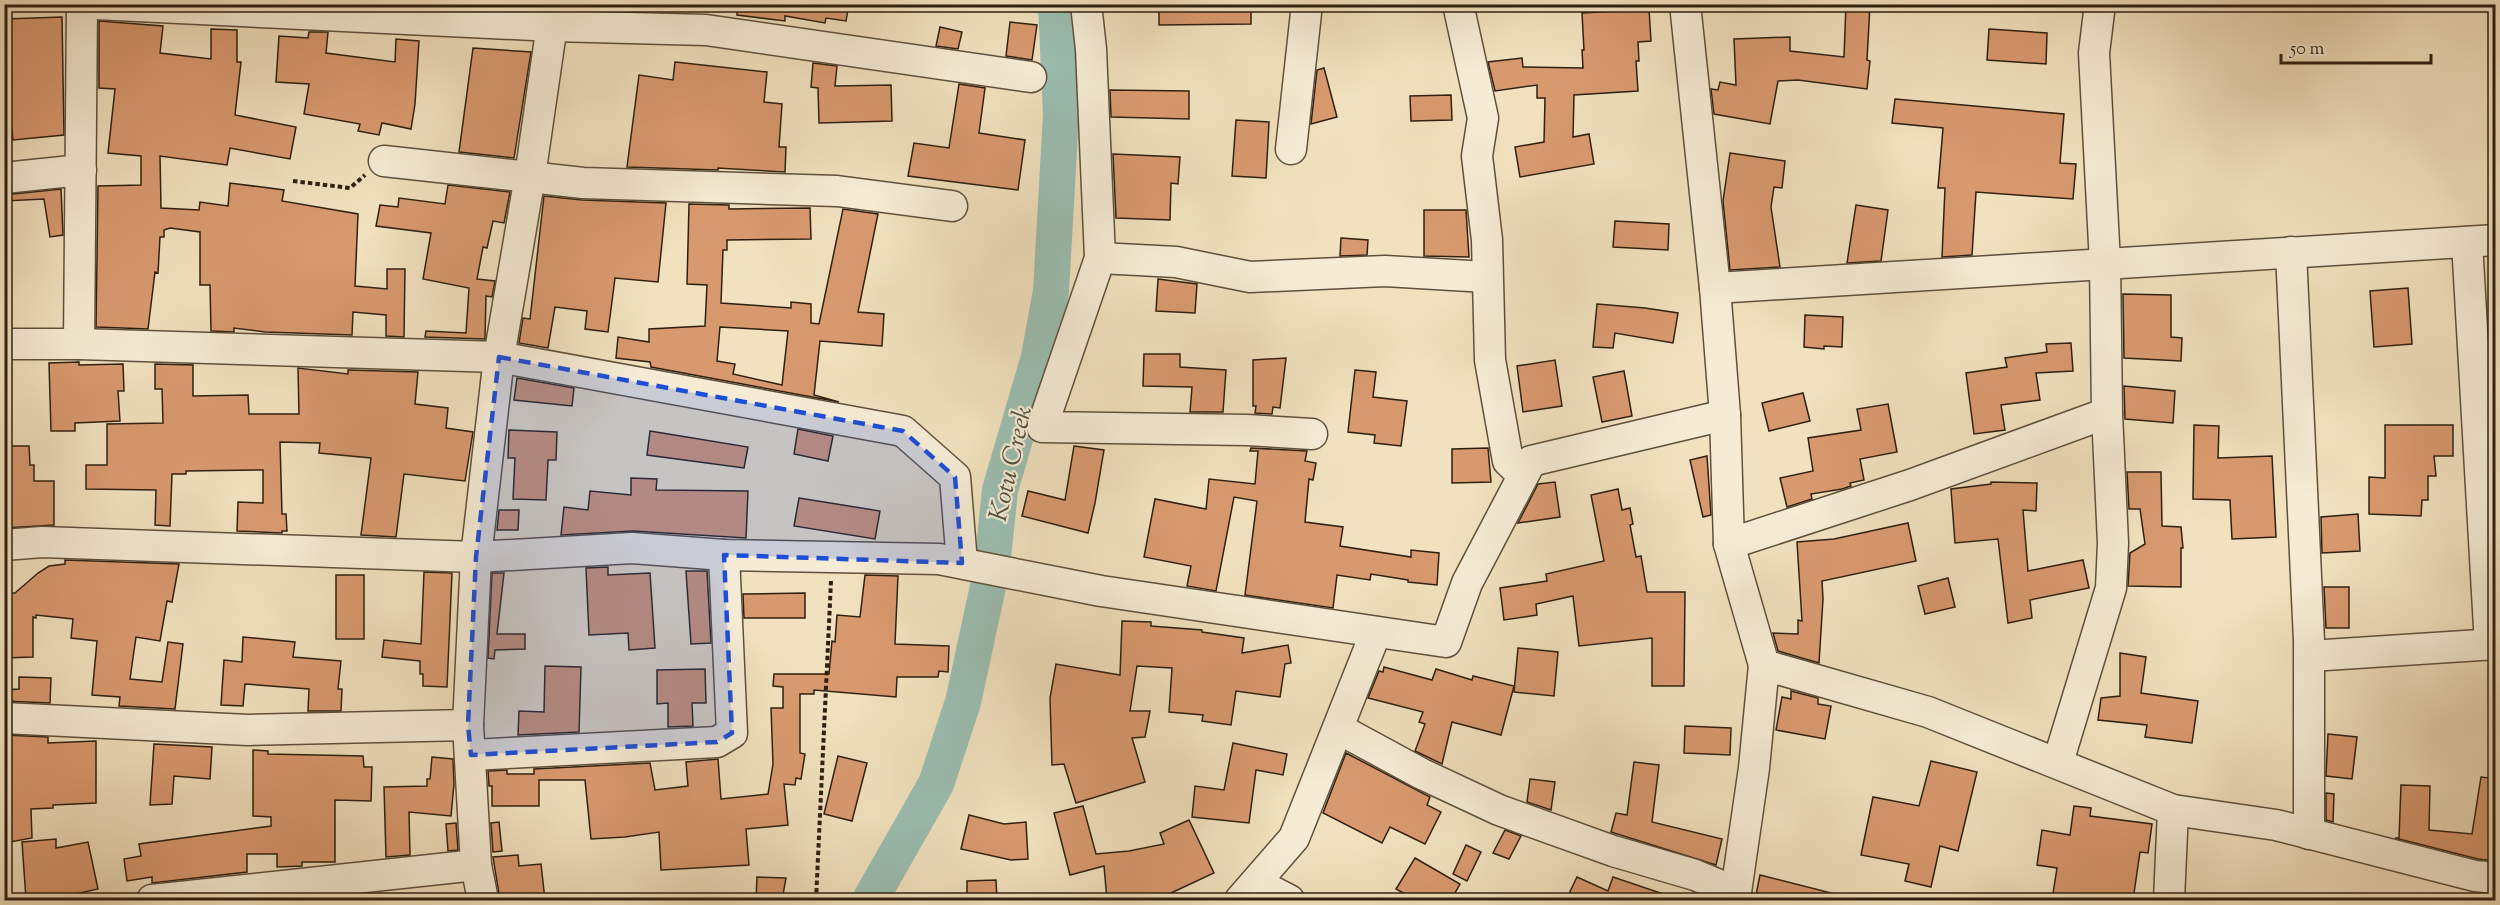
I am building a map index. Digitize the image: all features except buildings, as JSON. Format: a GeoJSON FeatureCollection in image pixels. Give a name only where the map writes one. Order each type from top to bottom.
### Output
{"type":"FeatureCollection","features":[{"type":"Feature","properties":{"kind":"street"},"geometry":{"type":"LineString","coordinates":[[79,344],[82,4]]}},
{"type":"Feature","properties":{"kind":"street"},"geometry":{"type":"LineString","coordinates":[[95,4],[554,16],[706,30],[1031,77]]}},
{"type":"Feature","properties":{"kind":"street"},"geometry":{"type":"LineString","coordinates":[[1086,4],[1091,49],[1100,258],[1041,427],[1247,430],[1312,434]]}},
{"type":"Feature","properties":{"kind":"street"},"geometry":{"type":"LineString","coordinates":[[1292,149],[1307,4]]}},
{"type":"Feature","properties":{"kind":"street"},"geometry":{"type":"LineString","coordinates":[[1458,4],[1483,118],[1477,156],[1487,240],[1486,277],[1490,360],[1508,461],[1523,476]]}},
{"type":"Feature","properties":{"kind":"street"},"geometry":{"type":"LineString","coordinates":[[1339,729],[1422,774],[1499,810],[1613,851],[1695,875],[1734,896],[1754,768],[1764,665],[1729,544],[1725,415],[1715,288],[1685,4]]}},
{"type":"Feature","properties":{"kind":"street"},"geometry":{"type":"LineString","coordinates":[[2058,762],[2111,588],[2113,543],[2107,413],[2105,263],[2094,53],[2100,4]]}},
{"type":"Feature","properties":{"kind":"street"},"geometry":{"type":"LineString","coordinates":[[483,900],[476,865],[468,725],[476,557],[499,357],[554,16]]}},
{"type":"Feature","properties":{"kind":"street"},"geometry":{"type":"LineString","coordinates":[[384,161],[583,183],[837,191],[952,206]]}},
{"type":"Feature","properties":{"kind":"street"},"geometry":{"type":"LineString","coordinates":[[4,178],[81,170]]}},
{"type":"Feature","properties":{"kind":"street"},"geometry":{"type":"LineString","coordinates":[[1715,288],[2481,241],[2493,644],[2310,656]]}},
{"type":"Feature","properties":{"kind":"street"},"geometry":{"type":"LineString","coordinates":[[2291,252],[2310,656],[2309,834]]}},
{"type":"Feature","properties":{"kind":"street"},"geometry":{"type":"LineString","coordinates":[[1100,258],[1176,262],[1250,277],[1385,271],[1486,277]]}},
{"type":"Feature","properties":{"kind":"street"},"geometry":{"type":"LineString","coordinates":[[4,344],[79,344],[499,357],[903,431],[955,477],[962,563]]}},
{"type":"Feature","properties":{"kind":"street"},"geometry":{"type":"LineString","coordinates":[[1729,544],[1910,485],[2107,413]]}},
{"type":"Feature","properties":{"kind":"street"},"geometry":{"type":"LineString","coordinates":[[4,545],[42,543],[476,557],[633,548],[724,555],[939,559],[1101,591],[1446,642],[1467,583],[1531,460],[1725,415]]}},
{"type":"Feature","properties":{"kind":"street"},"geometry":{"type":"LineString","coordinates":[[471,755],[717,742],[732,733],[724,555]]}},
{"type":"Feature","properties":{"kind":"street"},"geometry":{"type":"LineString","coordinates":[[1289,900],[1248,892],[1294,838],[1377,632]]}},
{"type":"Feature","properties":{"kind":"street"},"geometry":{"type":"LineString","coordinates":[[1764,665],[1928,712],[2058,762],[2173,810],[2276,825],[2483,885]]}},
{"type":"Feature","properties":{"kind":"street"},"geometry":{"type":"LineString","coordinates":[[4,718],[248,730],[468,725]]}},
{"type":"Feature","properties":{"kind":"street"},"geometry":{"type":"LineString","coordinates":[[2169,900],[2173,810]]}},
{"type":"Feature","properties":{"kind":"street"},"geometry":{"type":"LineString","coordinates":[[152,900],[476,865]]}},
{"type":"Feature","properties":{"kind":"path"},"geometry":{"type":"LineString","coordinates":[[293,181],[350,188],[384,161]]}},
{"type":"Feature","properties":{"kind":"path"},"geometry":{"type":"LineString","coordinates":[[816,900],[832,558]]}},
{"type":"Feature","properties":{"kind":"highlighted area"},"geometry":{"type":"Polygon","coordinates":[[[499,357],[903,431],[955,477],[962,563],[724,555],[732,733],[717,742],[471,755],[468,725],[476,557],[499,357]]]}},
{"type":"Feature","properties":{"kind":"waterway","name":"Kotu Creek"},"geometry":{"type":"LineString","coordinates":[[870,900],[936,784],[963,702],[992,568],[1000,490],[1039,357],[1051,291],[1061,115],[1056,4]]}}]}
